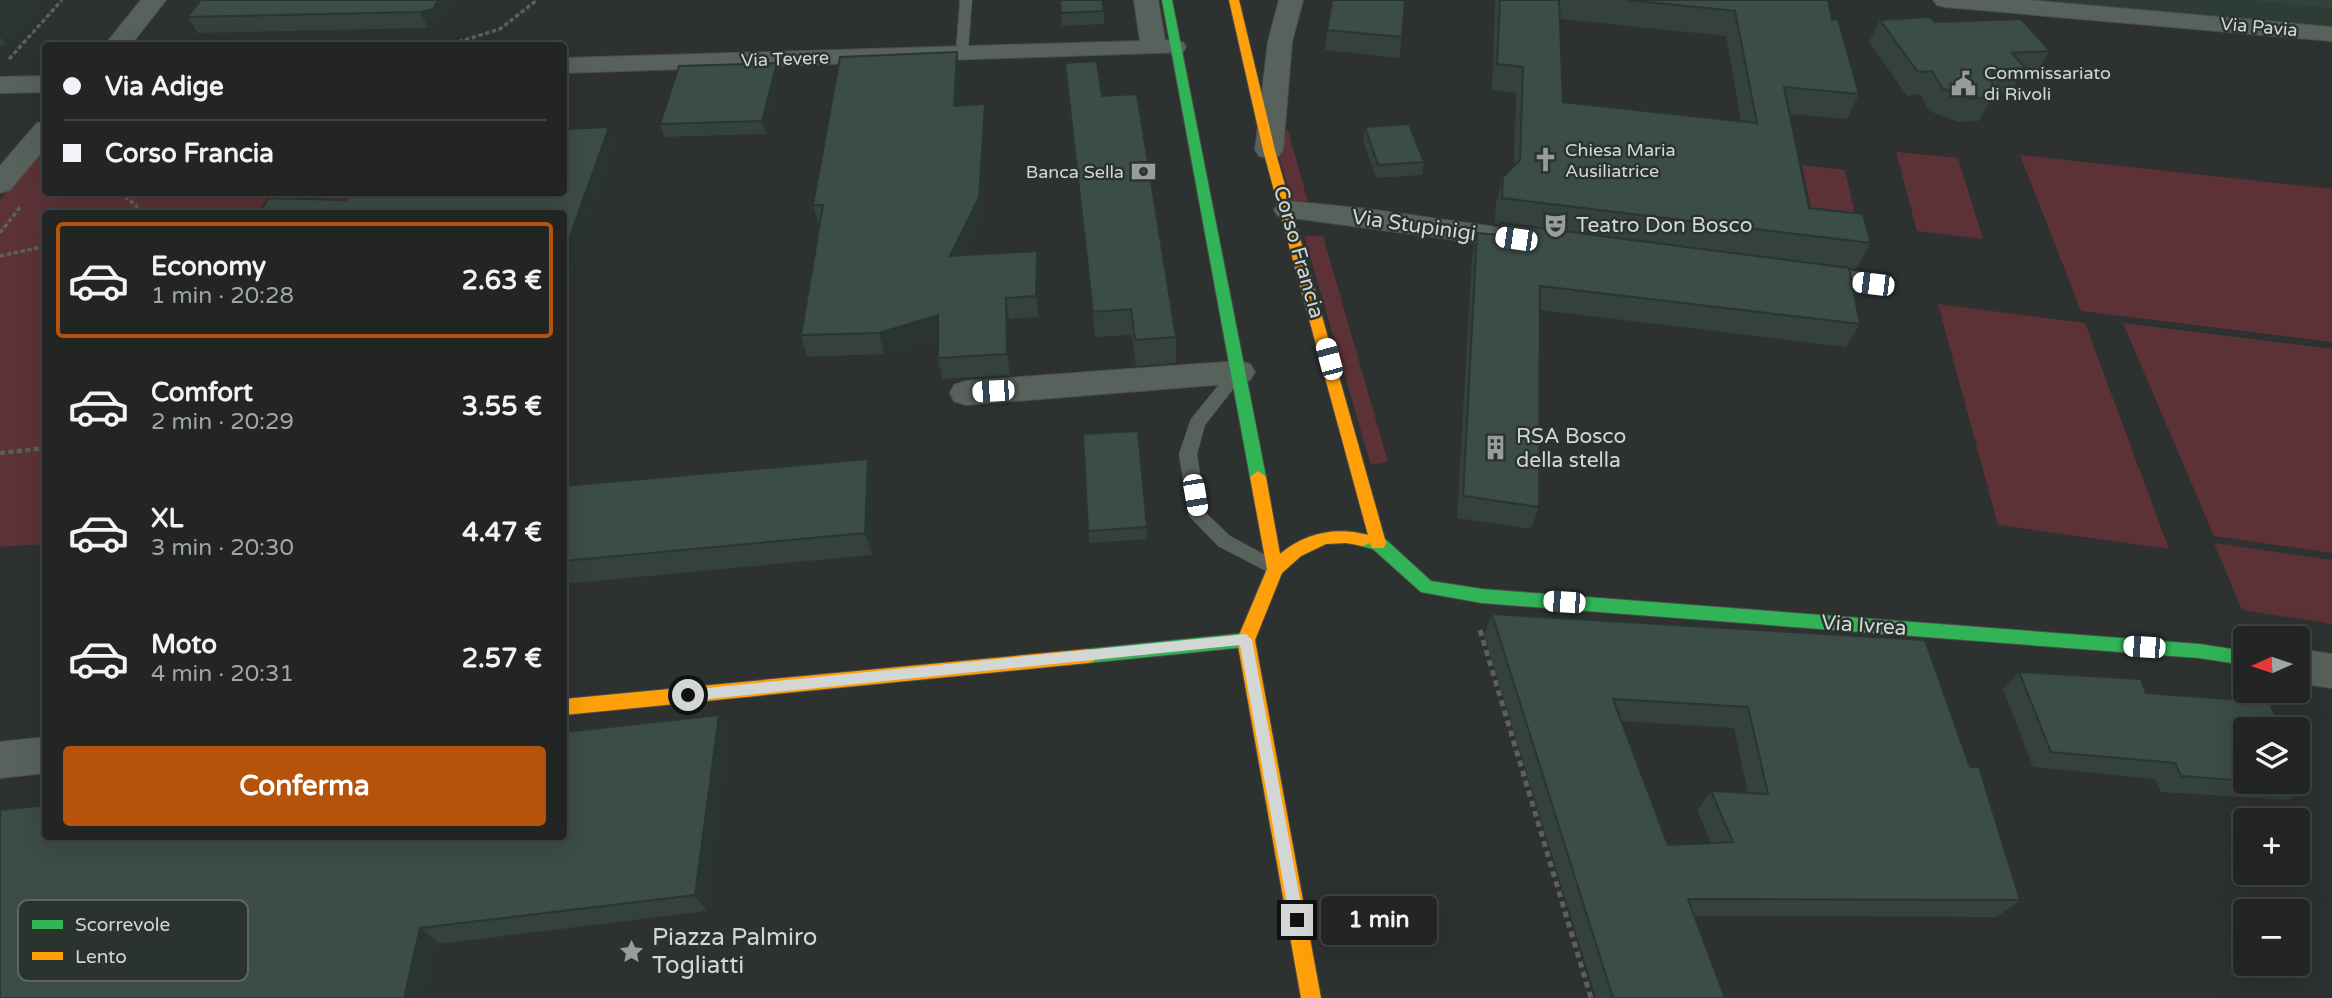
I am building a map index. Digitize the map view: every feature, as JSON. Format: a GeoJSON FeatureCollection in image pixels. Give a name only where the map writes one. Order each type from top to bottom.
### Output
{"type":"FeatureCollection","features":[{"type":"Feature","properties":{"kind":"main road"},"geometry":{"type":"LineString","coordinates":[[1167,0],[1164,47],[1239,372],[1275,569]]}},
{"type":"Feature","properties":{"kind":"main road","name":"Corso Francia"},"geometry":{"type":"LineString","coordinates":[[1234,0],[1269,150],[1288,210],[1378,543]]}},
{"type":"Feature","properties":{"kind":"main road"},"geometry":{"type":"LineString","coordinates":[[1311,998],[1246,640],[1275,569],[1296,551],[1324,538],[1346,537],[1378,543]]}},
{"type":"Feature","properties":{"kind":"main road","name":"Via Ivrea"},"geometry":{"type":"LineString","coordinates":[[1378,543],[1427,587],[1482,596],[2185,650],[2233,656]]}},
{"type":"Feature","properties":{"kind":"main road"},"geometry":{"type":"LineString","coordinates":[[567,707],[1246,640]]}},
{"type":"Feature","properties":{"kind":"street"},"geometry":{"type":"LineString","coordinates":[[119,42],[154,0]]}},
{"type":"Feature","properties":{"kind":"street"},"geometry":{"type":"LineString","coordinates":[[1146,0],[1164,47]]}},
{"type":"Feature","properties":{"kind":"street"},"geometry":{"type":"LineString","coordinates":[[1269,150],[1280,42],[1291,0]]}},
{"type":"Feature","properties":{"kind":"street","name":"Via Pavia"},"geometry":{"type":"LineString","coordinates":[[1945,0],[2180,10],[2332,34]]}},
{"type":"Feature","properties":{"kind":"street"},"geometry":{"type":"LineString","coordinates":[[1245,43],[1280,42]]}},
{"type":"Feature","properties":{"kind":"street","name":"Via Tevere"},"geometry":{"type":"LineString","coordinates":[[567,66],[1164,47]]}},
{"type":"Feature","properties":{"kind":"street"},"geometry":{"type":"LineString","coordinates":[[0,85],[42,83]]}},
{"type":"Feature","properties":{"kind":"street"},"geometry":{"type":"LineString","coordinates":[[0,184],[42,134]]}},
{"type":"Feature","properties":{"kind":"street","name":"Via Stupinigi"},"geometry":{"type":"LineString","coordinates":[[1288,210],[1557,244]]}},
{"type":"Feature","properties":{"kind":"street"},"geometry":{"type":"LineString","coordinates":[[1777,272],[1873,284]]}},
{"type":"Feature","properties":{"kind":"street"},"geometry":{"type":"LineString","coordinates":[[966,393],[1239,372]]}},
{"type":"Feature","properties":{"kind":"street"},"geometry":{"type":"LineString","coordinates":[[2310,668],[2332,671]]}},
{"type":"Feature","properties":{"kind":"street"},"geometry":{"type":"LineString","coordinates":[[0,760],[42,755]]}},
{"type":"Feature","properties":{"kind":"lane"},"geometry":{"type":"LineString","coordinates":[[962,54],[967,0]]}},
{"type":"Feature","properties":{"kind":"lane"},"geometry":{"type":"LineString","coordinates":[[1239,372],[1197,423],[1188,454],[1198,516],[1224,541],[1255,555],[1275,569]]}},
{"type":"Feature","properties":{"kind":"path"},"geometry":{"type":"LineString","coordinates":[[9,59],[62,0]]}},
{"type":"Feature","properties":{"kind":"path"},"geometry":{"type":"LineString","coordinates":[[458,42],[500,29],[537,0]]}},
{"type":"Feature","properties":{"kind":"path"},"geometry":{"type":"LineString","coordinates":[[124,196],[136,205],[138,210]]}},
{"type":"Feature","properties":{"kind":"path"},"geometry":{"type":"LineString","coordinates":[[0,256],[42,247]]}},
{"type":"Feature","properties":{"kind":"path"},"geometry":{"type":"LineString","coordinates":[[0,453],[42,448]]}},
{"type":"Feature","properties":{"kind":"path"},"geometry":{"type":"LineString","coordinates":[[1482,596],[1479,628],[1591,998]]}},
{"type":"Feature","properties":{"kind":"shaded area"},"geometry":{"type":"Polygon","coordinates":[[[1936,0],[2332,0],[2332,37],[1936,0]]]}},
{"type":"Feature","properties":{"kind":"shaded area"},"geometry":{"type":"Polygon","coordinates":[[[1288,130],[1308,202],[1292,200],[1272,132],[1288,130]]]}},
{"type":"Feature","properties":{"kind":"shaded area"},"geometry":{"type":"Polygon","coordinates":[[[42,149],[42,196],[360,196],[353,210],[42,210],[42,544],[0,547],[0,200],[42,149]]]}},
{"type":"Feature","properties":{"kind":"shaded area"},"geometry":{"type":"Polygon","coordinates":[[[1896,152],[1958,158],[1983,239],[1917,231],[1896,152]]]}},
{"type":"Feature","properties":{"kind":"shaded area"},"geometry":{"type":"Polygon","coordinates":[[[2020,155],[2332,189],[2332,342],[2081,311],[2020,155]]]}},
{"type":"Feature","properties":{"kind":"shaded area"},"geometry":{"type":"Polygon","coordinates":[[[1802,165],[1845,170],[1856,218],[1812,213],[1802,165]]]}},
{"type":"Feature","properties":{"kind":"shaded area"},"geometry":{"type":"Polygon","coordinates":[[[1304,236],[1323,236],[1388,462],[1371,465],[1304,236]]]}},
{"type":"Feature","properties":{"kind":"shaded area"},"geometry":{"type":"Polygon","coordinates":[[[1938,304],[2085,323],[2169,549],[1998,525],[1938,304]]]}},
{"type":"Feature","properties":{"kind":"shaded area"},"geometry":{"type":"Polygon","coordinates":[[[2123,323],[2332,349],[2332,553],[2214,536],[2123,323]]]}},
{"type":"Feature","properties":{"kind":"shaded area"},"geometry":{"type":"Polygon","coordinates":[[[2214,543],[2332,560],[2332,624],[2242,610],[2214,543]]]}},
{"type":"Feature","properties":{"kind":"building"},"geometry":{"type":"Polygon","coordinates":[[[201,0],[438,0],[433,9],[420,12],[187,17],[201,0]]]}},
{"type":"Feature","properties":{"kind":"building"},"geometry":{"type":"Polygon","coordinates":[[[1060,0],[1102,0],[1104,11],[1061,13],[1060,0]]]}},
{"type":"Feature","properties":{"kind":"building"},"geometry":{"type":"Polygon","coordinates":[[[1332,0],[1405,0],[1402,37],[1327,30],[1332,0]]]}},
{"type":"Feature","properties":{"kind":"building"},"geometry":{"type":"Polygon","coordinates":[[[1500,0],[1559,0],[1563,102],[1757,123],[1735,11],[1627,0],[1828,0],[1832,20],[1838,19],[1859,94],[1784,87],[1809,208],[1863,214],[1871,243],[1502,198],[1503,177],[1520,160],[1523,67],[1497,64],[1500,0]]]}},
{"type":"Feature","properties":{"kind":"building"},"geometry":{"type":"Polygon","coordinates":[[[1930,17],[1935,22],[2021,19],[2050,51],[2012,53],[2025,68],[1992,70],[1992,97],[1971,99],[1942,88],[1932,71],[1918,72],[1880,20],[1930,17]]]}},
{"type":"Feature","properties":{"kind":"building"},"geometry":{"type":"Polygon","coordinates":[[[957,52],[954,106],[985,104],[979,197],[950,256],[1037,251],[1036,296],[1006,298],[1007,354],[938,358],[938,315],[879,333],[801,335],[823,205],[813,205],[840,57],[957,52]]]}},
{"type":"Feature","properties":{"kind":"building"},"geometry":{"type":"Polygon","coordinates":[[[1097,61],[1102,96],[1137,94],[1176,337],[1135,340],[1131,309],[1093,312],[1065,63],[1097,61]]]}},
{"type":"Feature","properties":{"kind":"building"},"geometry":{"type":"Polygon","coordinates":[[[777,63],[762,121],[660,124],[679,66],[777,63]]]}},
{"type":"Feature","properties":{"kind":"building"},"geometry":{"type":"Polygon","coordinates":[[[1409,124],[1424,162],[1378,165],[1365,127],[1409,124]]]}},
{"type":"Feature","properties":{"kind":"building"},"geometry":{"type":"Polygon","coordinates":[[[609,127],[567,245],[567,210],[261,210],[268,198],[346,200],[348,196],[567,196],[567,129],[609,127]]]}},
{"type":"Feature","properties":{"kind":"building"},"geometry":{"type":"Polygon","coordinates":[[[1500,223],[1849,268],[1860,324],[1540,286],[1539,507],[1463,496],[1477,233],[1499,235],[1500,223]]]}},
{"type":"Feature","properties":{"kind":"building"},"geometry":{"type":"Polygon","coordinates":[[[1138,431],[1147,527],[1088,531],[1083,434],[1138,431]]]}},
{"type":"Feature","properties":{"kind":"building"},"geometry":{"type":"Polygon","coordinates":[[[868,459],[865,533],[567,561],[567,486],[868,459]]]}},
{"type":"Feature","properties":{"kind":"building"},"geometry":{"type":"Polygon","coordinates":[[[1492,614],[1925,640],[1970,767],[1979,767],[2020,900],[1688,899],[1725,998],[1613,998],[1492,614]],[[1613,699],[1668,845],[1733,842],[1711,791],[1768,794],[1748,707],[1613,699]]]}},
{"type":"Feature","properties":{"kind":"building"},"geometry":{"type":"Polygon","coordinates":[[[2019,672],[2141,679],[2146,693],[2233,699],[2233,704],[2270,704],[2276,717],[2233,717],[2233,780],[2181,776],[2175,763],[2051,752],[2019,672]]]}},
{"type":"Feature","properties":{"kind":"building"},"geometry":{"type":"Polygon","coordinates":[[[719,715],[695,895],[420,928],[404,998],[0,998],[0,810],[42,805],[42,840],[567,840],[567,732],[719,715]]]}},
{"type":"Feature","properties":{"kind":"traffic: fast"},"geometry":{"type":"LineString","coordinates":[[1167,0],[1258,477]]}},
{"type":"Feature","properties":{"kind":"traffic: fast"},"geometry":{"type":"LineString","coordinates":[[1363,540],[1378,543],[1427,587],[1482,596]]}},
{"type":"Feature","properties":{"kind":"traffic: fast"},"geometry":{"type":"LineString","coordinates":[[1482,596],[2199,651],[2233,656]]}},
{"type":"Feature","properties":{"kind":"traffic: fast"},"geometry":{"type":"LineString","coordinates":[[1088,656],[1246,640]]}},
{"type":"Feature","properties":{"kind":"traffic: slow"},"geometry":{"type":"LineString","coordinates":[[1234,0],[1269,150],[1378,543]]}},
{"type":"Feature","properties":{"kind":"traffic: slow"},"geometry":{"type":"LineString","coordinates":[[1258,477],[1275,569]]}},
{"type":"Feature","properties":{"kind":"traffic: slow"},"geometry":{"type":"LineString","coordinates":[[1311,998],[1246,640],[1275,569],[1295,551],[1324,538],[1346,537],[1363,540]]}},
{"type":"Feature","properties":{"kind":"traffic: slow"},"geometry":{"type":"LineString","coordinates":[[567,707],[1088,656]]}},
{"type":"Feature","properties":{"kind":"place","name":"Commissariato di Rivoli"},"geometry":{"type":"Point","coordinates":[1964,83]}},
{"type":"Feature","properties":{"kind":"place","name":"Chiesa Maria Ausiliatrice"},"geometry":{"type":"Point","coordinates":[1545,160]}},
{"type":"Feature","properties":{"kind":"place","name":"Banca Sella"},"geometry":{"type":"Point","coordinates":[1144,172]}},
{"type":"Feature","properties":{"kind":"place","name":"Teatro Don Bosco"},"geometry":{"type":"Point","coordinates":[1556,225]}},
{"type":"Feature","properties":{"kind":"place","name":"RSA Bosco della stella"},"geometry":{"type":"Point","coordinates":[1496,448]}},
{"type":"Feature","properties":{"kind":"place","name":"Piazza Palmiro Togliatti"},"geometry":{"type":"Point","coordinates":[632,951]}},
{"type":"Feature","properties":{"kind":"route"},"geometry":{"type":"LineString","coordinates":[[688,695],[1246,640],[1297,920]]}}]}
